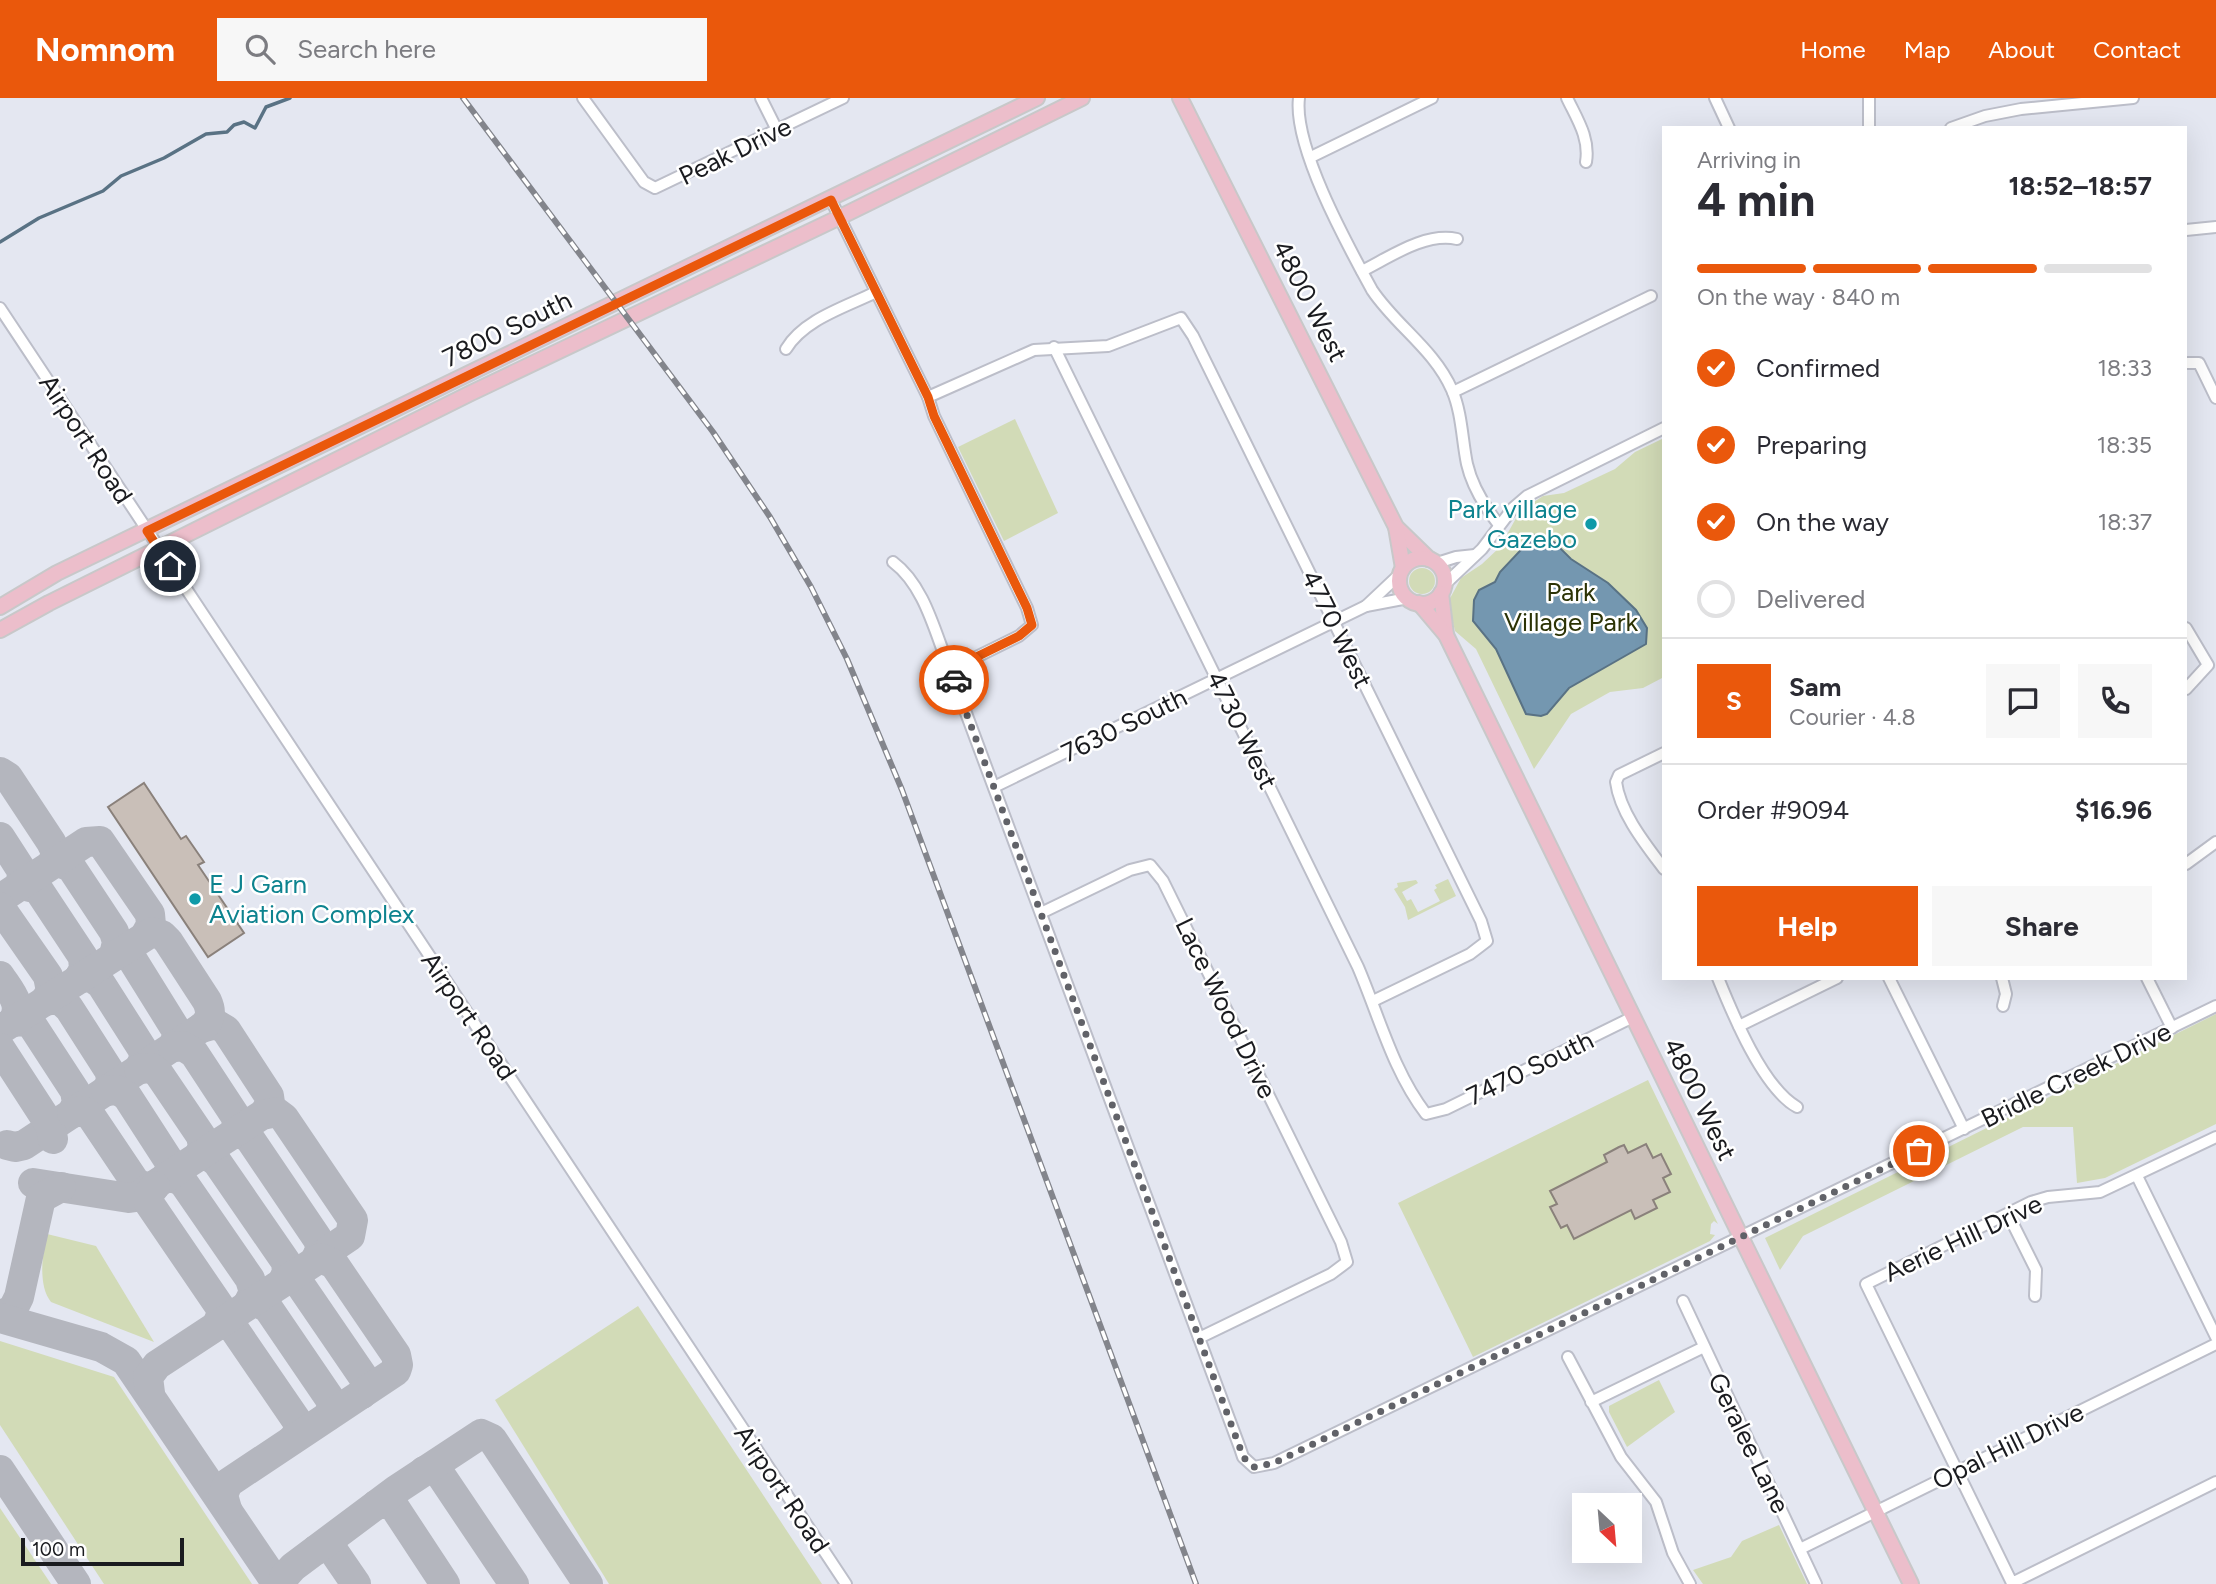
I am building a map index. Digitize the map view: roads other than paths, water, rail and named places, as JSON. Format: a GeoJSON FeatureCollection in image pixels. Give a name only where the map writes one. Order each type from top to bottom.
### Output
{"type":"FeatureCollection","features":[{"type":"Feature","properties":{"kind":"main road","name":"7800 South"},"geometry":{"type":"LineString","coordinates":[[0,607],[57,573],[1037,98]]}},
{"type":"Feature","properties":{"kind":"main road","name":"7800 South"},"geometry":{"type":"LineString","coordinates":[[0,630],[459,398],[1082,98]]}},
{"type":"Feature","properties":{"kind":"main road","name":"4800 West"},"geometry":{"type":"LineString","coordinates":[[1180,98],[1396,527],[1402,571],[1400,587],[1446,635],[1911,1584]]}},
{"type":"Feature","properties":{"kind":"main road","name":"4800 West"},"geometry":{"type":"LineString","coordinates":[[1396,527],[1444,574],[1446,635]]}},
{"type":"Feature","properties":{"kind":"main road"},"geometry":{"type":"LineString","coordinates":[[1402,571],[1413,560],[1433,561]]}},
{"type":"Feature","properties":{"kind":"main road"},"geometry":{"type":"LineString","coordinates":[[1413,601],[1431,602],[1443,589]]}},
{"type":"Feature","properties":{"kind":"street","name":"Peak Drive"},"geometry":{"type":"LineString","coordinates":[[583,98],[644,182],[655,188],[843,98]]}},
{"type":"Feature","properties":{"kind":"street"},"geometry":{"type":"LineString","coordinates":[[761,98],[777,130]]}},
{"type":"Feature","properties":{"kind":"street"},"geometry":{"type":"LineString","coordinates":[[1298,98],[1299,119],[1321,189],[1381,303],[1435,360],[1453,392],[1467,467],[1483,504],[1499,525]]}},
{"type":"Feature","properties":{"kind":"street"},"geometry":{"type":"LineString","coordinates":[[1311,157],[1432,98]]}},
{"type":"Feature","properties":{"kind":"street"},"geometry":{"type":"LineString","coordinates":[[1567,98],[1585,134],[1588,149],[1586,162]]}},
{"type":"Feature","properties":{"kind":"street"},"geometry":{"type":"LineString","coordinates":[[1715,98],[1728,126]]}},
{"type":"Feature","properties":{"kind":"street"},"geometry":{"type":"LineString","coordinates":[[1868,98],[1869,126]]}},
{"type":"Feature","properties":{"kind":"street"},"geometry":{"type":"LineString","coordinates":[[1956,126],[2020,104],[2133,98]]}},
{"type":"Feature","properties":{"kind":"street"},"geometry":{"type":"LineString","coordinates":[[831,200],[928,397],[934,416],[1027,608],[1032,625],[1019,636],[950,670]]}},
{"type":"Feature","properties":{"kind":"street"},"geometry":{"type":"LineString","coordinates":[[2187,230],[2216,227]]}},
{"type":"Feature","properties":{"kind":"street"},"geometry":{"type":"LineString","coordinates":[[1362,271],[1427,239],[1444,236],[1457,239]]}},
{"type":"Feature","properties":{"kind":"street"},"geometry":{"type":"LineString","coordinates":[[786,349],[793,338],[808,326],[876,292]]}},
{"type":"Feature","properties":{"kind":"street"},"geometry":{"type":"LineString","coordinates":[[1453,392],[1651,296]]}},
{"type":"Feature","properties":{"kind":"street","name":"Airport Road"},"geometry":{"type":"LineString","coordinates":[[0,308],[846,1584]]}},
{"type":"Feature","properties":{"kind":"street","name":"4770 West"},"geometry":{"type":"LineString","coordinates":[[1054,347],[1108,346],[1181,318],[1481,921],[1487,942],[1470,954],[1373,1001]]}},
{"type":"Feature","properties":{"kind":"street"},"geometry":{"type":"LineString","coordinates":[[928,397],[1021,355],[1054,347]]}},
{"type":"Feature","properties":{"kind":"street","name":"4730 West"},"geometry":{"type":"LineString","coordinates":[[1054,347],[1373,1001],[1394,1057],[1415,1100],[1426,1114]]}},
{"type":"Feature","properties":{"kind":"street"},"geometry":{"type":"LineString","coordinates":[[2187,363],[2199,363],[2216,398]]}},
{"type":"Feature","properties":{"kind":"street"},"geometry":{"type":"LineString","coordinates":[[1443,589],[1513,508],[1536,490],[1662,429]]}},
{"type":"Feature","properties":{"kind":"street"},"geometry":{"type":"LineString","coordinates":[[1433,561],[1475,555]]}},
{"type":"Feature","properties":{"kind":"street"},"geometry":{"type":"LineString","coordinates":[[893,562],[905,571],[916,585],[950,670],[1199,1338]]}},
{"type":"Feature","properties":{"kind":"street","name":"7630 South"},"geometry":{"type":"LineString","coordinates":[[994,787],[1366,606],[1402,571]]}},
{"type":"Feature","properties":{"kind":"street","name":"7630 South"},"geometry":{"type":"LineString","coordinates":[[1366,606],[1413,601]]}},
{"type":"Feature","properties":{"kind":"street"},"geometry":{"type":"LineString","coordinates":[[2187,630],[2208,665],[2187,688]]}},
{"type":"Feature","properties":{"kind":"street"},"geometry":{"type":"LineString","coordinates":[[1662,754],[1619,775],[1616,782],[1636,829],[1662,866]]}},
{"type":"Feature","properties":{"kind":"street"},"geometry":{"type":"LineString","coordinates":[[2187,863],[2216,842]]}},
{"type":"Feature","properties":{"kind":"street","name":"Lace Wood Drive"},"geometry":{"type":"LineString","coordinates":[[1041,913],[1130,870],[1150,865],[1163,881],[1341,1242],[1347,1262],[1331,1274],[1199,1338]]}},
{"type":"Feature","properties":{"kind":"street"},"geometry":{"type":"LineString","coordinates":[[1719,980],[1739,1026],[1776,1092],[1797,1107]]}},
{"type":"Feature","properties":{"kind":"street"},"geometry":{"type":"LineString","coordinates":[[1739,1026],[1834,980]]}},
{"type":"Feature","properties":{"kind":"street"},"geometry":{"type":"LineString","coordinates":[[1890,980],[1964,1129]]}},
{"type":"Feature","properties":{"kind":"street"},"geometry":{"type":"LineString","coordinates":[[2002,980],[2006,994],[2003,1006]]}},
{"type":"Feature","properties":{"kind":"street"},"geometry":{"type":"LineString","coordinates":[[2148,980],[2172,1028]]}},
{"type":"Feature","properties":{"kind":"street","name":"Bridle Creek Drive"},"geometry":{"type":"LineString","coordinates":[[1199,1338],[1243,1457],[1254,1467],[1274,1463],[2216,1006]]}},
{"type":"Feature","properties":{"kind":"street","name":"7470 South"},"geometry":{"type":"LineString","coordinates":[[1426,1114],[1446,1109],[1633,1017]]}},
{"type":"Feature","properties":{"kind":"street","name":"Aerie Hill Drive"},"geometry":{"type":"LineString","coordinates":[[1958,1470],[1866,1284],[2048,1197],[2100,1192],[2216,1137]]}},
{"type":"Feature","properties":{"kind":"street"},"geometry":{"type":"LineString","coordinates":[[2137,1176],[2216,1336]]}},
{"type":"Feature","properties":{"kind":"street"},"geometry":{"type":"LineString","coordinates":[[2008,1214],[2037,1273],[2035,1296]]}},
{"type":"Feature","properties":{"kind":"street","name":"Geralee Lane"},"geometry":{"type":"LineString","coordinates":[[1683,1301],[1816,1584]]}},
{"type":"Feature","properties":{"kind":"street","name":"Opal Hill Drive"},"geometry":{"type":"LineString","coordinates":[[1800,1549],[2216,1344]]}},
{"type":"Feature","properties":{"kind":"street"},"geometry":{"type":"LineString","coordinates":[[1591,1402],[1704,1347]]}},
{"type":"Feature","properties":{"kind":"street"},"geometry":{"type":"LineString","coordinates":[[1567,1357],[1621,1457],[1656,1502],[1672,1553],[1690,1584]]}},
{"type":"Feature","properties":{"kind":"street"},"geometry":{"type":"LineString","coordinates":[[1958,1470],[2012,1583],[2216,1482]]}},
{"type":"Feature","properties":{"kind":"water"},"geometry":{"type":"Polygon","coordinates":[[[1535,535],[1554,542],[1571,559],[1608,583],[1636,610],[1647,628],[1646,644],[1569,688],[1547,714],[1541,716],[1526,714],[1496,649],[1473,621],[1474,600],[1479,590],[1495,582],[1500,572],[1535,535]]]}},
{"type":"Feature","properties":{"kind":"waterway"},"geometry":{"type":"LineString","coordinates":[[0,242],[39,218],[103,191],[121,176],[164,158],[206,134],[227,132],[234,125],[244,122],[255,128],[266,107],[290,98]]}},
{"type":"Feature","properties":{"kind":"railway"},"geometry":{"type":"LineString","coordinates":[[463,98],[713,432],[770,517],[811,587],[847,659],[902,790],[1196,1584]]}},
{"type":"Feature","properties":{"kind":"place","name":"Park village Gazebo"},"geometry":{"type":"Point","coordinates":[1591,524]}},
{"type":"Feature","properties":{"kind":"place","name":"E J Garn Aviation Complex"},"geometry":{"type":"Point","coordinates":[195,899]}},
{"type":"Feature","properties":{"kind":"park label","name":"Park Village Park"},"geometry":{"type":"Point","coordinates":[1571,607]}}]}
